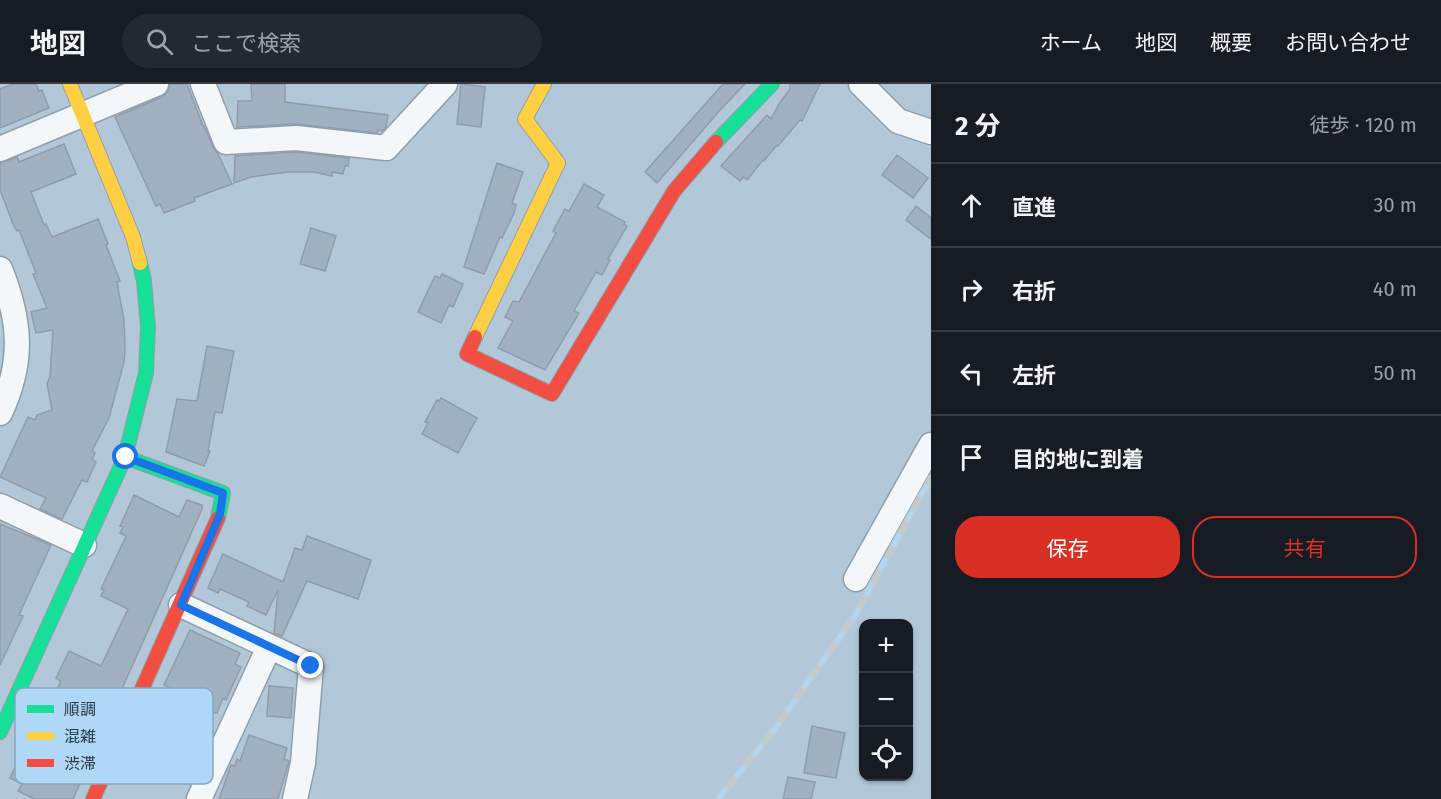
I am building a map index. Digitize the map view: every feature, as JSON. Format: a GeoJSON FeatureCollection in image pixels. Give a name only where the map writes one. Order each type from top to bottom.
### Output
{"type":"FeatureCollection","features":[{"type":"Feature","properties":{"kind":"street"},"geometry":{"type":"LineString","coordinates":[[20,688],[126,457],[146,373],[148,350],[144,281],[133,237],[70,84]]}},
{"type":"Feature","properties":{"kind":"street"},"geometry":{"type":"LineString","coordinates":[[0,149],[156,84]]}},
{"type":"Feature","properties":{"kind":"street"},"geometry":{"type":"LineString","coordinates":[[203,84],[226,142],[296,138],[386,148],[445,84]]}},
{"type":"Feature","properties":{"kind":"street"},"geometry":{"type":"LineString","coordinates":[[544,84],[525,119],[558,163],[467,354],[552,394],[674,191],[735,121],[772,84]]}},
{"type":"Feature","properties":{"kind":"street"},"geometry":{"type":"LineString","coordinates":[[861,84],[898,122],[931,132]]}},
{"type":"Feature","properties":{"kind":"street"},"geometry":{"type":"LineString","coordinates":[[0,270],[11,297],[18,342],[11,389],[0,413]]}},
{"type":"Feature","properties":{"kind":"street"},"geometry":{"type":"LineString","coordinates":[[856,579],[931,445]]}},
{"type":"Feature","properties":{"kind":"street"},"geometry":{"type":"LineString","coordinates":[[126,457],[223,493],[220,514],[143,688]]}},
{"type":"Feature","properties":{"kind":"street"},"geometry":{"type":"LineString","coordinates":[[0,506],[84,545]]}},
{"type":"Feature","properties":{"kind":"street"},"geometry":{"type":"LineString","coordinates":[[181,605],[311,666],[303,763],[294,799]]}},
{"type":"Feature","properties":{"kind":"street"},"geometry":{"type":"LineString","coordinates":[[213,770],[269,647]]}},
{"type":"Feature","properties":{"kind":"street"},"geometry":{"type":"LineString","coordinates":[[0,732],[15,699]]}},
{"type":"Feature","properties":{"kind":"street"},"geometry":{"type":"LineString","coordinates":[[93,799],[100,784]]}},
{"type":"Feature","properties":{"kind":"street"},"geometry":{"type":"LineString","coordinates":[[200,799],[207,784]]}},
{"type":"Feature","properties":{"kind":"building"},"geometry":{"type":"Polygon","coordinates":[[[13,84],[36,84],[39,91],[42,90],[49,108],[0,128],[0,89],[13,84]]]}},
{"type":"Feature","properties":{"kind":"building"},"geometry":{"type":"Polygon","coordinates":[[[170,84],[187,84],[203,126],[232,184],[194,198],[195,201],[164,213],[160,204],[156,206],[115,117],[162,97],[168,92],[170,84]]]}},
{"type":"Feature","properties":{"kind":"building"},"geometry":{"type":"Polygon","coordinates":[[[251,84],[285,84],[285,102],[388,115],[386,127],[382,131],[378,130],[377,133],[297,124],[237,127],[238,101],[252,101],[251,84]]]}},
{"type":"Feature","properties":{"kind":"building"},"geometry":{"type":"Polygon","coordinates":[[[461,84],[485,87],[481,127],[457,124],[461,84]]]}},
{"type":"Feature","properties":{"kind":"building"},"geometry":{"type":"Polygon","coordinates":[[[723,84],[745,84],[657,183],[645,172],[723,84]]]}},
{"type":"Feature","properties":{"kind":"building"},"geometry":{"type":"Polygon","coordinates":[[[790,84],[820,84],[802,121],[800,120],[747,180],[743,177],[740,181],[721,166],[767,115],[771,119],[790,89],[790,84]]]}},
{"type":"Feature","properties":{"kind":"building"},"geometry":{"type":"Polygon","coordinates":[[[64,144],[76,174],[31,192],[44,225],[46,224],[52,237],[98,219],[120,281],[117,282],[124,320],[125,349],[124,362],[109,418],[92,451],[95,453],[92,459],[96,462],[87,482],[82,480],[62,519],[40,509],[46,498],[0,477],[28,417],[35,420],[37,415],[52,410],[47,384],[50,376],[53,330],[36,333],[31,312],[47,308],[19,230],[17,231],[13,224],[0,190],[0,163],[17,157],[19,162],[64,144]]]}},
{"type":"Feature","properties":{"kind":"building"},"geometry":{"type":"Polygon","coordinates":[[[296,152],[349,158],[348,166],[345,166],[343,174],[332,172],[332,176],[314,172],[288,172],[251,177],[234,183],[235,156],[296,152]]]}},
{"type":"Feature","properties":{"kind":"building"},"geometry":{"type":"Polygon","coordinates":[[[897,155],[928,178],[913,198],[882,175],[897,155]]]}},
{"type":"Feature","properties":{"kind":"building"},"geometry":{"type":"Polygon","coordinates":[[[497,163],[523,172],[512,203],[516,205],[514,213],[502,238],[500,237],[484,274],[464,267],[497,163]]]}},
{"type":"Feature","properties":{"kind":"building"},"geometry":{"type":"Polygon","coordinates":[[[584,184],[604,195],[597,207],[625,222],[627,226],[608,259],[610,260],[602,275],[596,272],[574,311],[579,313],[545,370],[498,348],[513,321],[505,317],[513,301],[519,302],[556,233],[553,231],[565,209],[569,211],[584,184]]]}},
{"type":"Feature","properties":{"kind":"building"},"geometry":{"type":"Polygon","coordinates":[[[916,206],[931,218],[931,239],[906,220],[916,206]]]}},
{"type":"Feature","properties":{"kind":"building"},"geometry":{"type":"Polygon","coordinates":[[[311,228],[336,236],[325,271],[300,264],[311,228]]]}},
{"type":"Feature","properties":{"kind":"building"},"geometry":{"type":"Polygon","coordinates":[[[442,274],[463,284],[453,307],[449,305],[441,323],[418,312],[435,276],[440,278],[442,274]]]}},
{"type":"Feature","properties":{"kind":"building"},"geometry":{"type":"Polygon","coordinates":[[[207,346],[234,351],[222,413],[215,412],[208,451],[210,451],[204,466],[166,452],[177,399],[197,401],[207,346]]]}},
{"type":"Feature","properties":{"kind":"building"},"geometry":{"type":"Polygon","coordinates":[[[441,398],[477,418],[458,453],[422,434],[428,423],[425,422],[437,400],[441,398]]]}},
{"type":"Feature","properties":{"kind":"building"},"geometry":{"type":"Polygon","coordinates":[[[134,495],[179,517],[187,500],[202,505],[122,688],[58,688],[61,681],[56,678],[69,651],[101,666],[128,609],[101,596],[104,590],[101,589],[126,536],[120,533],[123,527],[120,526],[134,495]]]}},
{"type":"Feature","properties":{"kind":"building"},"geometry":{"type":"Polygon","coordinates":[[[0,524],[51,545],[19,615],[23,616],[0,665],[0,524]]]}},
{"type":"Feature","properties":{"kind":"building"},"geometry":{"type":"Polygon","coordinates":[[[307,536],[371,560],[358,599],[307,581],[282,636],[274,633],[278,590],[266,615],[247,606],[249,602],[220,589],[218,593],[208,588],[223,554],[283,582],[295,548],[302,550],[307,536]]]}},
{"type":"Feature","properties":{"kind":"building"},"geometry":{"type":"Polygon","coordinates":[[[190,630],[240,653],[235,664],[241,667],[226,700],[223,698],[217,713],[213,713],[213,688],[170,688],[164,685],[190,630]]]}},
{"type":"Feature","properties":{"kind":"building"},"geometry":{"type":"Polygon","coordinates":[[[269,686],[293,688],[291,718],[267,716],[269,686]]]}},
{"type":"Feature","properties":{"kind":"building"},"geometry":{"type":"Polygon","coordinates":[[[812,726],[845,733],[836,778],[804,773],[812,726]]]}},
{"type":"Feature","properties":{"kind":"building"},"geometry":{"type":"Polygon","coordinates":[[[249,735],[287,748],[284,759],[289,761],[278,799],[219,799],[231,765],[235,766],[237,759],[240,761],[249,735]]]}},
{"type":"Feature","properties":{"kind":"building"},"geometry":{"type":"Polygon","coordinates":[[[15,767],[15,780],[10,778],[15,767]]]}},
{"type":"Feature","properties":{"kind":"building"},"geometry":{"type":"Polygon","coordinates":[[[788,777],[815,782],[811,799],[783,799],[788,777]]]}},
{"type":"Feature","properties":{"kind":"building"},"geometry":{"type":"Polygon","coordinates":[[[22,784],[80,784],[73,799],[34,799],[18,791],[22,784]]]}},
{"type":"Feature","properties":{"kind":"railway"},"geometry":{"type":"LineString","coordinates":[[718,799],[775,729],[854,617],[931,478]]}},
{"type":"Feature","properties":{"kind":"traffic: fast"},"geometry":{"type":"LineString","coordinates":[[716,142],[772,84]]}},
{"type":"Feature","properties":{"kind":"traffic: fast"},"geometry":{"type":"LineString","coordinates":[[20,688],[125,457],[146,373],[148,327],[140,263]]}},
{"type":"Feature","properties":{"kind":"traffic: fast"},"geometry":{"type":"LineString","coordinates":[[125,457],[223,493],[218,518]]}},
{"type":"Feature","properties":{"kind":"traffic: fast"},"geometry":{"type":"LineString","coordinates":[[0,732],[15,699]]}},
{"type":"Feature","properties":{"kind":"traffic: slow"},"geometry":{"type":"LineString","coordinates":[[70,84],[133,237],[140,263]]}},
{"type":"Feature","properties":{"kind":"traffic: slow"},"geometry":{"type":"LineString","coordinates":[[475,337],[558,163],[525,119],[544,84]]}},
{"type":"Feature","properties":{"kind":"traffic: jam"},"geometry":{"type":"LineString","coordinates":[[475,337],[467,354],[552,394],[674,191],[716,142]]}},
{"type":"Feature","properties":{"kind":"traffic: jam"},"geometry":{"type":"LineString","coordinates":[[142,688],[218,518]]}},
{"type":"Feature","properties":{"kind":"traffic: jam"},"geometry":{"type":"LineString","coordinates":[[93,799],[100,784]]}},
{"type":"Feature","properties":{"kind":"route"},"geometry":{"type":"LineString","coordinates":[[126,457],[223,493],[220,514],[181,605],[311,666]]}}]}
